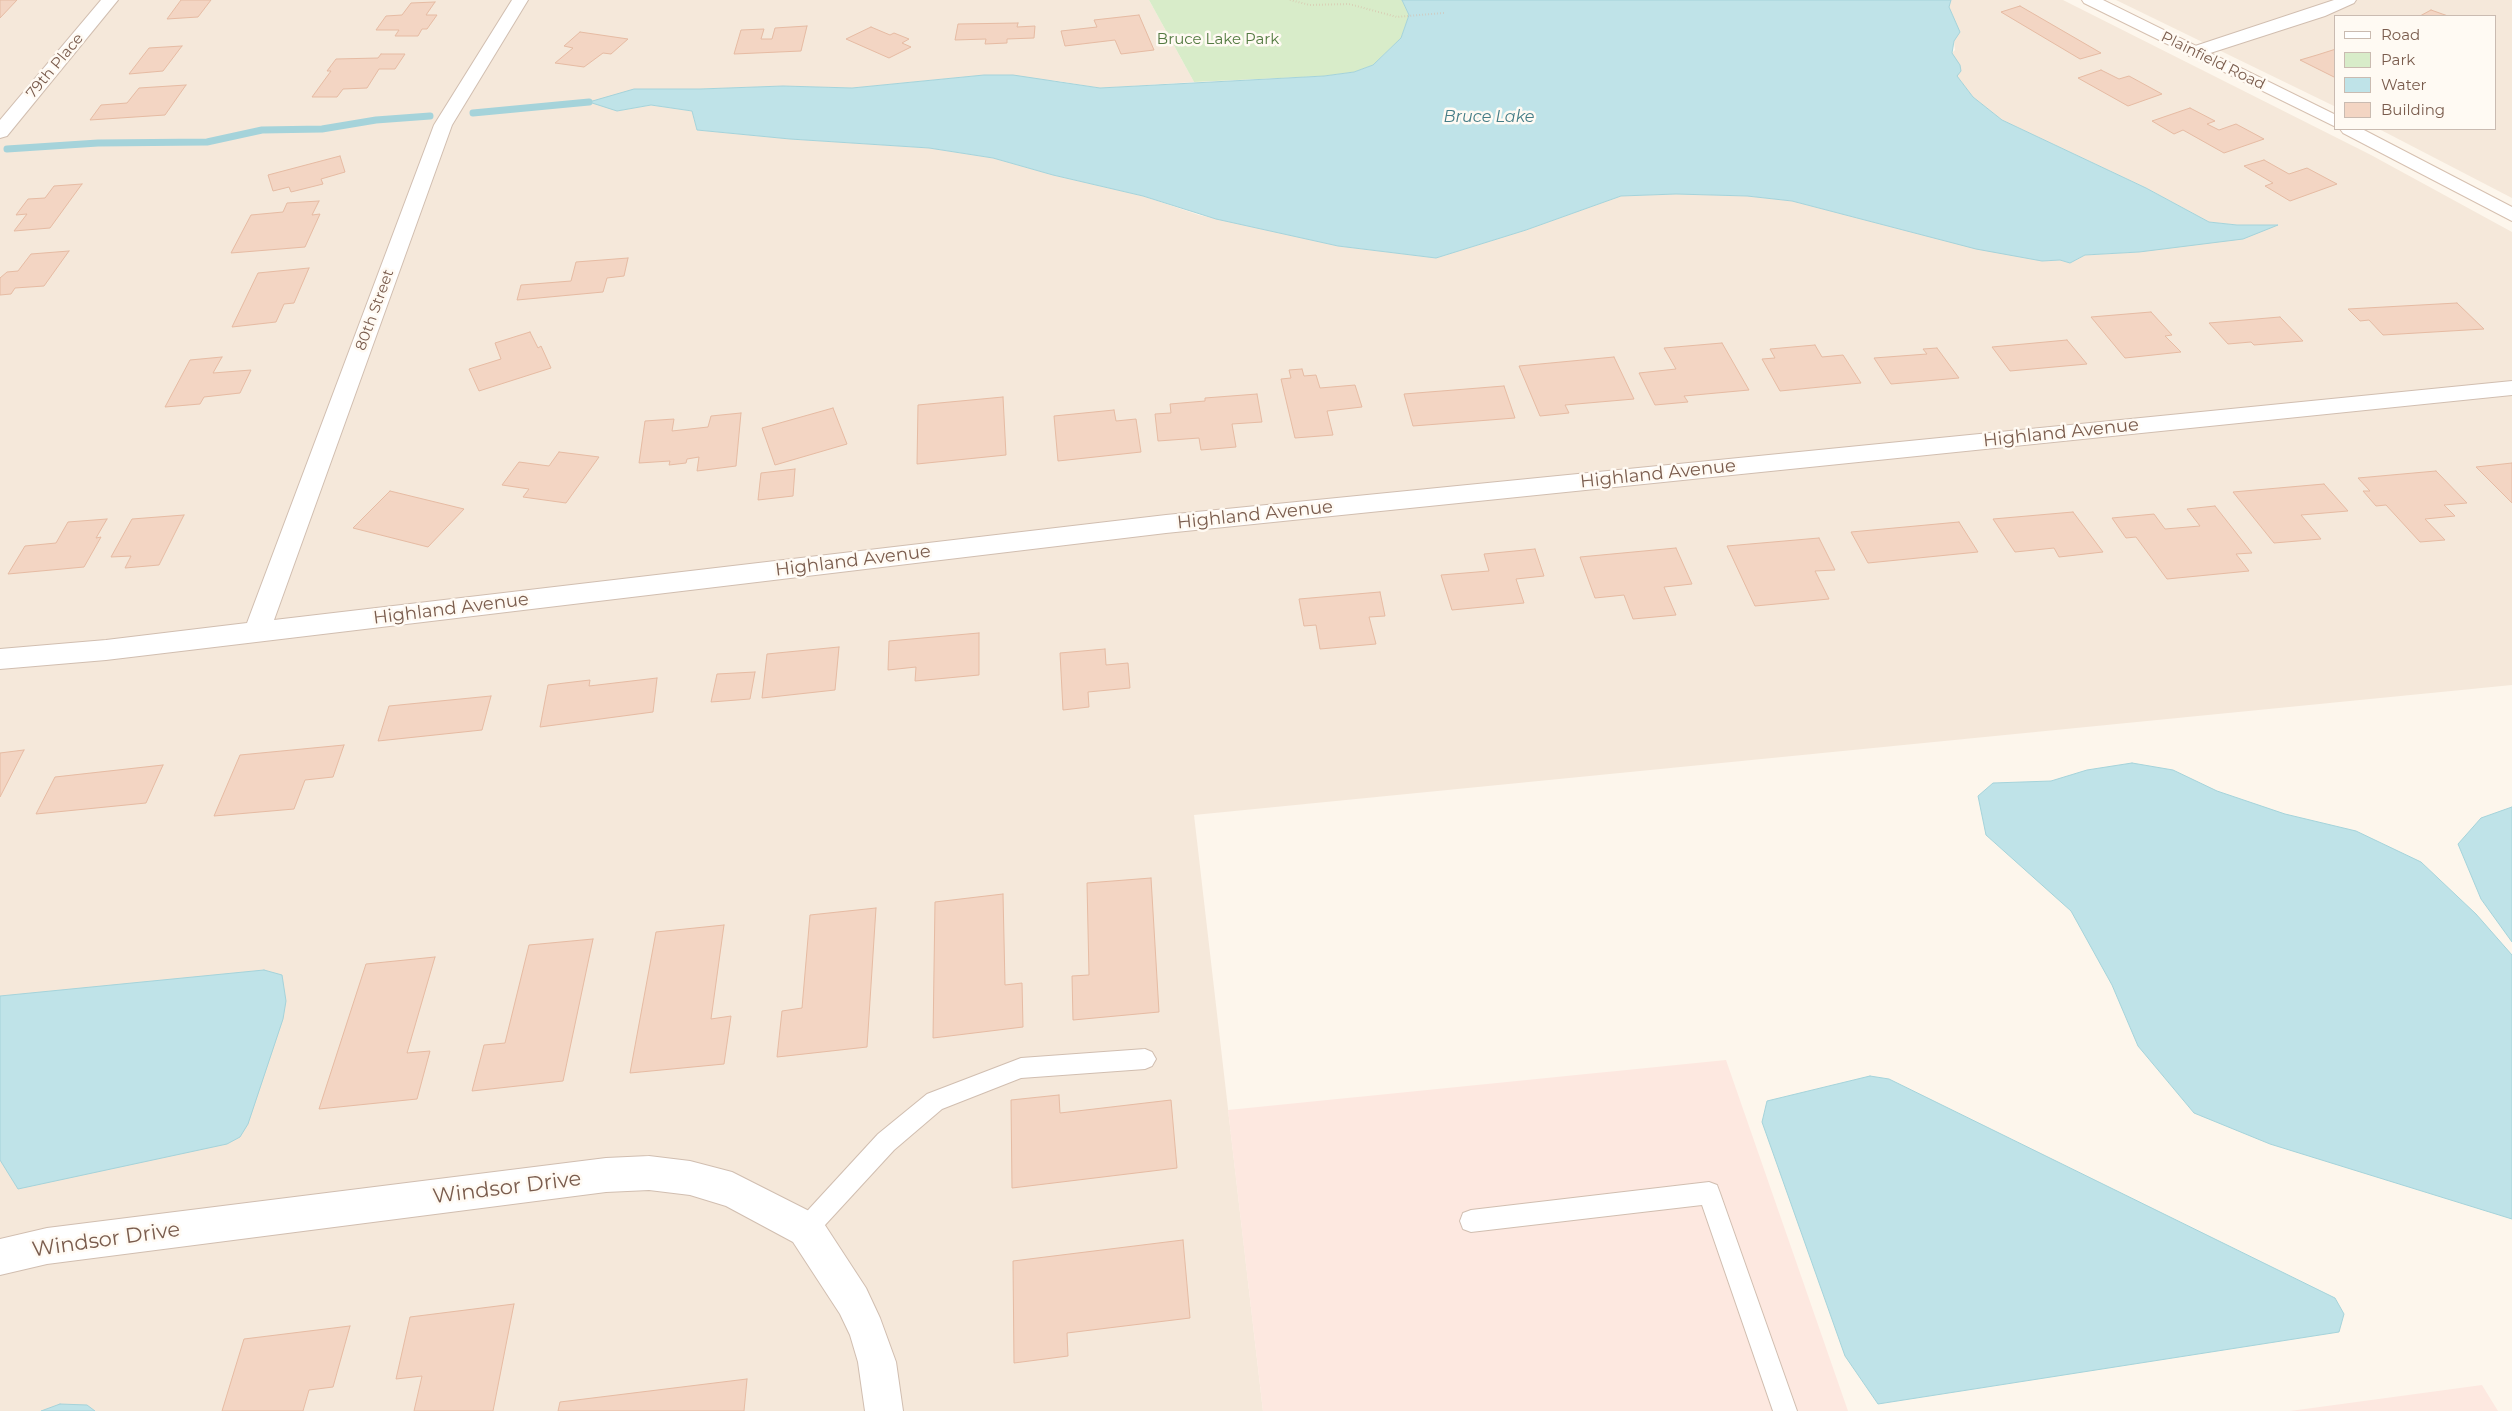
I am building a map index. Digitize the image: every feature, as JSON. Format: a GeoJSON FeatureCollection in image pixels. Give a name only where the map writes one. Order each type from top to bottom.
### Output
{"type":"FeatureCollection","features":[{"type":"Feature","properties":{"kind":"street","name":"79th Place"},"geometry":{"type":"LineString","coordinates":[[0,132],[110,0]]}},
{"type":"Feature","properties":{"kind":"street"},"geometry":{"type":"LineString","coordinates":[[520,0],[538,0]]}},
{"type":"Feature","properties":{"kind":"street","name":"80th Street"},"geometry":{"type":"LineString","coordinates":[[257,632],[443,125],[520,0]]}},
{"type":"Feature","properties":{"kind":"street","name":"Plainfield Road"},"geometry":{"type":"LineString","coordinates":[[2090,0],[2334,121]]}},
{"type":"Feature","properties":{"kind":"street"},"geometry":{"type":"LineString","coordinates":[[2194,52],[2320,12],[2348,0]]}},
{"type":"Feature","properties":{"kind":"street"},"geometry":{"type":"LineString","coordinates":[[2350,130],[2512,216]]}},
{"type":"Feature","properties":{"kind":"street","name":"Highland Avenue"},"geometry":{"type":"LineString","coordinates":[[0,659],[257,632],[1166,524],[2512,388]]}},
{"type":"Feature","properties":{"kind":"street","name":"Windsor Drive"},"geometry":{"type":"LineString","coordinates":[[0,1257],[47,1246],[606,1176],[649,1173],[690,1178],[732,1190],[806,1229],[853,1302],[867,1331],[877,1362],[884,1411]]}},
{"type":"Feature","properties":{"kind":"lane"},"geometry":{"type":"LineString","coordinates":[[806,1229],[886,1142],[935,1101],[1021,1068],[1145,1059]]}},
{"type":"Feature","properties":{"kind":"lane"},"geometry":{"type":"LineString","coordinates":[[1471,1221],[1709,1193],[1785,1411]]}},
{"type":"Feature","properties":{"kind":"path"},"geometry":{"type":"LineString","coordinates":[[1290,0],[1310,4],[1349,4],[1397,16],[1444,13]]}},
{"type":"Feature","properties":{"kind":"shaded area"},"geometry":{"type":"Polygon","coordinates":[[[0,0],[1149,0],[1194,82],[1100,88],[1058,81],[984,75],[852,88],[783,86],[634,89],[617,111],[651,105],[692,111],[697,130],[790,139],[929,148],[993,158],[1053,175],[1143,196],[1199,215],[1338,246],[1436,258],[1526,230],[1621,196],[1676,194],[1747,196],[1792,201],[1935,238],[2042,261],[2060,260],[2070,263],[2085,255],[2139,252],[2276,225],[2237,225],[2209,222],[2146,188],[2002,120],[1973,97],[1957,76],[1952,53],[1955,50],[1954,41],[1959,32],[1949,7],[1951,0],[2063,0],[2371,155],[2512,232],[2512,685],[1194,815],[1263,1411],[0,1411],[0,0]]]}},
{"type":"Feature","properties":{"kind":"shaded area"},"geometry":{"type":"Polygon","coordinates":[[[2116,0],[2512,0],[2512,198],[2381,130],[2497,130],[2497,15],[2334,15],[2334,106],[2116,0]]]}},
{"type":"Feature","properties":{"kind":"shaded area"},"geometry":{"type":"Polygon","coordinates":[[[1726,1060],[1848,1411],[1263,1411],[1228,1110],[1726,1060]]]}},
{"type":"Feature","properties":{"kind":"shaded area"},"geometry":{"type":"Polygon","coordinates":[[[2482,1385],[2498,1411],[2290,1411],[2482,1385]]]}},
{"type":"Feature","properties":{"kind":"green space","name":"Bruce Lake Park"},"geometry":{"type":"Polygon","coordinates":[[[1149,0],[1402,0],[1409,15],[1401,38],[1373,65],[1354,72],[1324,76],[1194,82],[1149,0]]]}},
{"type":"Feature","properties":{"kind":"water","name":"Bruce Lake"},"geometry":{"type":"Polygon","coordinates":[[[1402,0],[1951,0],[1949,7],[1960,32],[1954,41],[1952,53],[1960,65],[1961,71],[1957,76],[1973,97],[2002,120],[2146,188],[2209,222],[2237,225],[2278,225],[2243,239],[2139,252],[2085,255],[2070,263],[2060,260],[2042,261],[1976,249],[1792,201],[1747,196],[1676,194],[1621,196],[1526,230],[1436,258],[1338,246],[1216,219],[1143,196],[1053,175],[993,158],[929,148],[790,139],[697,130],[692,111],[651,105],[617,111],[589,102],[634,89],[783,86],[852,88],[984,75],[1013,75],[1100,88],[1324,76],[1354,72],[1373,65],[1401,38],[1409,15],[1402,0]]]}},
{"type":"Feature","properties":{"kind":"water"},"geometry":{"type":"Polygon","coordinates":[[[2132,763],[2173,770],[2217,791],[2285,814],[2356,831],[2421,862],[2476,914],[2512,955],[2512,1219],[2270,1144],[2194,1113],[2138,1046],[2112,985],[2071,911],[1986,835],[1978,796],[1993,783],[2051,781],[2087,770],[2132,763]]]}},
{"type":"Feature","properties":{"kind":"water"},"geometry":{"type":"Polygon","coordinates":[[[2512,807],[2512,942],[2481,899],[2458,844],[2481,818],[2512,807]]]}},
{"type":"Feature","properties":{"kind":"water"},"geometry":{"type":"Polygon","coordinates":[[[264,970],[282,975],[286,1001],[283,1019],[248,1124],[240,1137],[227,1144],[18,1189],[0,1160],[0,996],[264,970]]]}},
{"type":"Feature","properties":{"kind":"water"},"geometry":{"type":"Polygon","coordinates":[[[1870,1076],[1889,1079],[2335,1298],[2344,1314],[2339,1332],[1878,1404],[1845,1356],[1762,1122],[1767,1101],[1870,1076]]]}},
{"type":"Feature","properties":{"kind":"water"},"geometry":{"type":"Polygon","coordinates":[[[60,1404],[87,1405],[95,1411],[41,1411],[60,1404]]]}},
{"type":"Feature","properties":{"kind":"building"},"geometry":{"type":"Polygon","coordinates":[[[0,0],[17,0],[0,18],[0,0]]]}},
{"type":"Feature","properties":{"kind":"building"},"geometry":{"type":"Polygon","coordinates":[[[181,0],[211,0],[198,17],[167,19],[181,0]]]}},
{"type":"Feature","properties":{"kind":"building"},"geometry":{"type":"Polygon","coordinates":[[[435,2],[426,15],[437,15],[427,29],[422,29],[418,36],[395,36],[399,30],[376,30],[386,16],[402,15],[411,3],[435,2]]]}},
{"type":"Feature","properties":{"kind":"building"},"geometry":{"type":"Polygon","coordinates":[[[2020,6],[2101,53],[2080,59],[2001,12],[2020,6]]]}},
{"type":"Feature","properties":{"kind":"building"},"geometry":{"type":"Polygon","coordinates":[[[2431,10],[2445,15],[2422,15],[2431,10]]]}},
{"type":"Feature","properties":{"kind":"building"},"geometry":{"type":"Polygon","coordinates":[[[1139,15],[1154,50],[1121,54],[1115,40],[1065,46],[1061,31],[1097,27],[1094,20],[1139,15]]]}},
{"type":"Feature","properties":{"kind":"building"},"geometry":{"type":"Polygon","coordinates":[[[1018,23],[1017,27],[1035,26],[1034,38],[1007,39],[1007,43],[985,44],[986,39],[955,40],[958,24],[1018,23]]]}},
{"type":"Feature","properties":{"kind":"building"},"geometry":{"type":"Polygon","coordinates":[[[807,26],[801,51],[734,54],[741,30],[764,29],[761,39],[772,39],[775,28],[807,26]]]}},
{"type":"Feature","properties":{"kind":"building"},"geometry":{"type":"Polygon","coordinates":[[[871,27],[890,35],[894,33],[909,39],[902,43],[911,47],[889,58],[846,39],[871,27]]]}},
{"type":"Feature","properties":{"kind":"building"},"geometry":{"type":"Polygon","coordinates":[[[580,32],[628,39],[611,54],[603,53],[584,67],[555,63],[573,48],[564,46],[580,32]]]}},
{"type":"Feature","properties":{"kind":"building"},"geometry":{"type":"Polygon","coordinates":[[[182,46],[163,71],[129,74],[149,48],[182,46]]]}},
{"type":"Feature","properties":{"kind":"building"},"geometry":{"type":"Polygon","coordinates":[[[2334,50],[2334,77],[2300,60],[2334,50]]]}},
{"type":"Feature","properties":{"kind":"building"},"geometry":{"type":"Polygon","coordinates":[[[381,54],[405,54],[395,69],[379,69],[367,88],[343,89],[337,97],[312,97],[331,71],[327,71],[336,59],[378,58],[381,54]]]}},
{"type":"Feature","properties":{"kind":"building"},"geometry":{"type":"Polygon","coordinates":[[[2101,70],[2119,79],[2129,76],[2162,94],[2128,106],[2078,78],[2101,70]]]}},
{"type":"Feature","properties":{"kind":"building"},"geometry":{"type":"Polygon","coordinates":[[[186,85],[165,115],[90,120],[101,105],[127,103],[139,88],[186,85]]]}},
{"type":"Feature","properties":{"kind":"building"},"geometry":{"type":"Polygon","coordinates":[[[2190,108],[2215,121],[2207,124],[2219,130],[2236,124],[2264,139],[2224,153],[2183,130],[2174,134],[2152,121],[2190,108]]]}},
{"type":"Feature","properties":{"kind":"building"},"geometry":{"type":"Polygon","coordinates":[[[340,156],[345,172],[321,179],[323,184],[291,192],[289,187],[273,191],[268,175],[340,156]]]}},
{"type":"Feature","properties":{"kind":"building"},"geometry":{"type":"Polygon","coordinates":[[[2264,160],[2289,174],[2307,168],[2337,184],[2290,201],[2265,186],[2273,183],[2244,166],[2264,160]]]}},
{"type":"Feature","properties":{"kind":"building"},"geometry":{"type":"Polygon","coordinates":[[[82,184],[50,228],[14,231],[27,214],[16,215],[28,199],[45,198],[54,186],[82,184]]]}},
{"type":"Feature","properties":{"kind":"building"},"geometry":{"type":"Polygon","coordinates":[[[319,201],[312,215],[320,214],[305,247],[231,253],[251,215],[283,212],[287,203],[319,201]]]}},
{"type":"Feature","properties":{"kind":"building"},"geometry":{"type":"Polygon","coordinates":[[[69,251],[44,286],[15,288],[11,294],[0,295],[0,278],[7,272],[18,271],[31,254],[69,251]]]}},
{"type":"Feature","properties":{"kind":"building"},"geometry":{"type":"Polygon","coordinates":[[[628,258],[624,276],[607,278],[603,292],[517,300],[521,285],[571,281],[576,262],[628,258]]]}},
{"type":"Feature","properties":{"kind":"building"},"geometry":{"type":"Polygon","coordinates":[[[309,268],[294,303],[284,304],[276,322],[232,327],[258,273],[309,268]]]}},
{"type":"Feature","properties":{"kind":"building"},"geometry":{"type":"Polygon","coordinates":[[[2457,303],[2484,329],[2383,335],[2369,320],[2360,321],[2348,309],[2457,303]]]}},
{"type":"Feature","properties":{"kind":"building"},"geometry":{"type":"Polygon","coordinates":[[[2151,312],[2172,335],[2165,336],[2181,352],[2125,358],[2091,317],[2151,312]]]}},
{"type":"Feature","properties":{"kind":"building"},"geometry":{"type":"Polygon","coordinates":[[[2280,317],[2303,341],[2254,345],[2251,342],[2228,344],[2209,323],[2280,317]]]}},
{"type":"Feature","properties":{"kind":"building"},"geometry":{"type":"Polygon","coordinates":[[[530,332],[538,348],[541,346],[551,368],[479,391],[469,369],[501,359],[495,343],[530,332]]]}},
{"type":"Feature","properties":{"kind":"building"},"geometry":{"type":"Polygon","coordinates":[[[2067,340],[2087,364],[2010,371],[1992,347],[2067,340]]]}},
{"type":"Feature","properties":{"kind":"building"},"geometry":{"type":"Polygon","coordinates":[[[1722,343],[1749,390],[1684,396],[1688,402],[1655,405],[1639,373],[1676,369],[1664,348],[1722,343]]]}},
{"type":"Feature","properties":{"kind":"building"},"geometry":{"type":"Polygon","coordinates":[[[1815,345],[1822,357],[1843,355],[1861,383],[1780,391],[1762,359],[1775,358],[1770,349],[1815,345]]]}},
{"type":"Feature","properties":{"kind":"building"},"geometry":{"type":"Polygon","coordinates":[[[1937,348],[1959,378],[1891,384],[1874,358],[1927,354],[1923,349],[1937,348]]]}},
{"type":"Feature","properties":{"kind":"building"},"geometry":{"type":"Polygon","coordinates":[[[222,357],[213,373],[251,370],[240,393],[204,397],[200,404],[165,407],[190,360],[222,357]]]}},
{"type":"Feature","properties":{"kind":"building"},"geometry":{"type":"Polygon","coordinates":[[[1614,357],[1634,399],[1565,405],[1569,413],[1540,416],[1519,366],[1614,357]]]}},
{"type":"Feature","properties":{"kind":"building"},"geometry":{"type":"Polygon","coordinates":[[[1302,369],[1304,376],[1316,375],[1320,388],[1355,385],[1362,407],[1327,411],[1333,435],[1295,438],[1281,379],[1291,378],[1289,370],[1302,369]]]}},
{"type":"Feature","properties":{"kind":"building"},"geometry":{"type":"Polygon","coordinates":[[[1504,386],[1515,418],[1413,426],[1404,394],[1504,386]]]}},
{"type":"Feature","properties":{"kind":"building"},"geometry":{"type":"Polygon","coordinates":[[[1257,394],[1262,422],[1232,424],[1236,447],[1201,450],[1199,438],[1158,441],[1155,414],[1171,413],[1170,404],[1205,401],[1205,398],[1257,394]]]}},
{"type":"Feature","properties":{"kind":"building"},"geometry":{"type":"Polygon","coordinates":[[[1003,397],[1006,455],[917,464],[918,405],[1003,397]]]}},
{"type":"Feature","properties":{"kind":"building"},"geometry":{"type":"Polygon","coordinates":[[[833,408],[847,444],[775,465],[762,428],[833,408]]]}},
{"type":"Feature","properties":{"kind":"building"},"geometry":{"type":"Polygon","coordinates":[[[1114,410],[1116,421],[1136,419],[1141,452],[1058,461],[1054,416],[1114,410]]]}},
{"type":"Feature","properties":{"kind":"building"},"geometry":{"type":"Polygon","coordinates":[[[741,413],[736,466],[697,471],[699,457],[687,459],[686,463],[669,465],[670,461],[639,463],[645,421],[674,419],[672,431],[708,427],[711,416],[741,413]]]}},
{"type":"Feature","properties":{"kind":"building"},"geometry":{"type":"Polygon","coordinates":[[[559,452],[599,457],[566,503],[523,497],[529,489],[502,485],[519,462],[549,466],[559,452]]]}},
{"type":"Feature","properties":{"kind":"building"},"geometry":{"type":"Polygon","coordinates":[[[2512,463],[2512,503],[2476,467],[2512,463]]]}},
{"type":"Feature","properties":{"kind":"building"},"geometry":{"type":"Polygon","coordinates":[[[795,469],[793,496],[758,500],[761,473],[795,469]]]}},
{"type":"Feature","properties":{"kind":"building"},"geometry":{"type":"Polygon","coordinates":[[[2436,471],[2467,503],[2444,505],[2455,516],[2425,519],[2445,540],[2420,542],[2386,505],[2376,506],[2363,491],[2370,491],[2358,478],[2436,471]]]}},
{"type":"Feature","properties":{"kind":"building"},"geometry":{"type":"Polygon","coordinates":[[[2324,484],[2348,511],[2301,515],[2321,539],[2274,543],[2233,492],[2324,484]]]}},
{"type":"Feature","properties":{"kind":"building"},"geometry":{"type":"Polygon","coordinates":[[[390,491],[464,509],[428,547],[353,528],[390,491]]]}},
{"type":"Feature","properties":{"kind":"building"},"geometry":{"type":"Polygon","coordinates":[[[2215,506],[2252,553],[2236,554],[2249,571],[2167,579],[2136,537],[2126,538],[2112,518],[2154,514],[2165,529],[2200,526],[2187,509],[2215,506]]]}},
{"type":"Feature","properties":{"kind":"building"},"geometry":{"type":"Polygon","coordinates":[[[2073,512],[2103,552],[2059,557],[2054,548],[2015,552],[1993,519],[2073,512]]]}},
{"type":"Feature","properties":{"kind":"building"},"geometry":{"type":"Polygon","coordinates":[[[184,515],[159,565],[125,568],[131,556],[111,557],[132,519],[184,515]]]}},
{"type":"Feature","properties":{"kind":"building"},"geometry":{"type":"Polygon","coordinates":[[[107,519],[96,538],[101,537],[84,567],[8,574],[25,546],[56,543],[68,522],[107,519]]]}},
{"type":"Feature","properties":{"kind":"building"},"geometry":{"type":"Polygon","coordinates":[[[1959,522],[1978,552],[1868,563],[1851,532],[1959,522]]]}},
{"type":"Feature","properties":{"kind":"building"},"geometry":{"type":"Polygon","coordinates":[[[1819,538],[1835,570],[1815,571],[1829,599],[1755,606],[1727,546],[1819,538]]]}},
{"type":"Feature","properties":{"kind":"building"},"geometry":{"type":"Polygon","coordinates":[[[1676,548],[1692,584],[1664,587],[1676,615],[1633,619],[1624,595],[1595,598],[1580,557],[1676,548]]]}},
{"type":"Feature","properties":{"kind":"building"},"geometry":{"type":"Polygon","coordinates":[[[1535,549],[1544,576],[1516,579],[1524,603],[1452,610],[1441,575],[1489,571],[1484,554],[1535,549]]]}},
{"type":"Feature","properties":{"kind":"building"},"geometry":{"type":"Polygon","coordinates":[[[1380,592],[1385,616],[1369,617],[1376,644],[1320,649],[1316,625],[1304,626],[1299,599],[1380,592]]]}},
{"type":"Feature","properties":{"kind":"building"},"geometry":{"type":"Polygon","coordinates":[[[979,633],[979,675],[915,681],[916,667],[888,670],[889,641],[979,633]]]}},
{"type":"Feature","properties":{"kind":"building"},"geometry":{"type":"Polygon","coordinates":[[[839,647],[835,690],[762,698],[767,654],[839,647]]]}},
{"type":"Feature","properties":{"kind":"building"},"geometry":{"type":"Polygon","coordinates":[[[1105,649],[1106,665],[1128,663],[1130,688],[1088,692],[1089,707],[1063,710],[1060,653],[1105,649]]]}},
{"type":"Feature","properties":{"kind":"building"},"geometry":{"type":"Polygon","coordinates":[[[755,672],[750,699],[711,702],[717,674],[755,672]]]}},
{"type":"Feature","properties":{"kind":"building"},"geometry":{"type":"Polygon","coordinates":[[[657,678],[653,712],[540,727],[548,685],[590,680],[589,686],[657,678]]]}},
{"type":"Feature","properties":{"kind":"building"},"geometry":{"type":"Polygon","coordinates":[[[491,696],[482,730],[378,741],[389,706],[491,696]]]}},
{"type":"Feature","properties":{"kind":"building"},"geometry":{"type":"Polygon","coordinates":[[[344,745],[333,777],[305,780],[294,809],[214,816],[240,755],[344,745]]]}},
{"type":"Feature","properties":{"kind":"building"},"geometry":{"type":"Polygon","coordinates":[[[24,750],[0,797],[0,753],[24,750]]]}},
{"type":"Feature","properties":{"kind":"building"},"geometry":{"type":"Polygon","coordinates":[[[163,765],[146,803],[36,814],[55,777],[163,765]]]}},
{"type":"Feature","properties":{"kind":"building"},"geometry":{"type":"Polygon","coordinates":[[[1151,878],[1159,1012],[1073,1020],[1072,976],[1089,975],[1087,883],[1151,878]]]}},
{"type":"Feature","properties":{"kind":"building"},"geometry":{"type":"Polygon","coordinates":[[[1003,894],[1005,985],[1022,983],[1023,1027],[933,1038],[935,902],[1003,894]]]}},
{"type":"Feature","properties":{"kind":"building"},"geometry":{"type":"Polygon","coordinates":[[[876,908],[867,1047],[777,1057],[782,1011],[802,1008],[810,915],[876,908]]]}},
{"type":"Feature","properties":{"kind":"building"},"geometry":{"type":"Polygon","coordinates":[[[724,925],[711,1019],[731,1016],[724,1064],[630,1073],[656,932],[724,925]]]}},
{"type":"Feature","properties":{"kind":"building"},"geometry":{"type":"Polygon","coordinates":[[[593,939],[563,1081],[472,1091],[484,1045],[505,1043],[529,945],[593,939]]]}},
{"type":"Feature","properties":{"kind":"building"},"geometry":{"type":"Polygon","coordinates":[[[435,957],[407,1053],[430,1051],[417,1099],[319,1109],[366,964],[435,957]]]}},
{"type":"Feature","properties":{"kind":"building"},"geometry":{"type":"Polygon","coordinates":[[[1059,1095],[1060,1113],[1171,1100],[1177,1168],[1012,1188],[1011,1100],[1059,1095]]]}},
{"type":"Feature","properties":{"kind":"building"},"geometry":{"type":"Polygon","coordinates":[[[1183,1240],[1190,1318],[1067,1333],[1068,1356],[1014,1363],[1013,1261],[1183,1240]]]}},
{"type":"Feature","properties":{"kind":"building"},"geometry":{"type":"Polygon","coordinates":[[[514,1304],[493,1411],[414,1411],[422,1376],[396,1379],[410,1317],[514,1304]]]}},
{"type":"Feature","properties":{"kind":"building"},"geometry":{"type":"Polygon","coordinates":[[[350,1326],[333,1387],[309,1390],[303,1411],[222,1411],[244,1339],[350,1326]]]}},
{"type":"Feature","properties":{"kind":"building"},"geometry":{"type":"Polygon","coordinates":[[[747,1379],[744,1411],[558,1411],[560,1402],[747,1379]]]}},
{"type":"Feature","properties":{"kind":"waterway"},"geometry":{"type":"LineString","coordinates":[[473,113],[589,102]]}},
{"type":"Feature","properties":{"kind":"waterway"},"geometry":{"type":"LineString","coordinates":[[7,149],[98,143],[207,142],[262,130],[322,129],[376,120],[430,116]]}}]}
